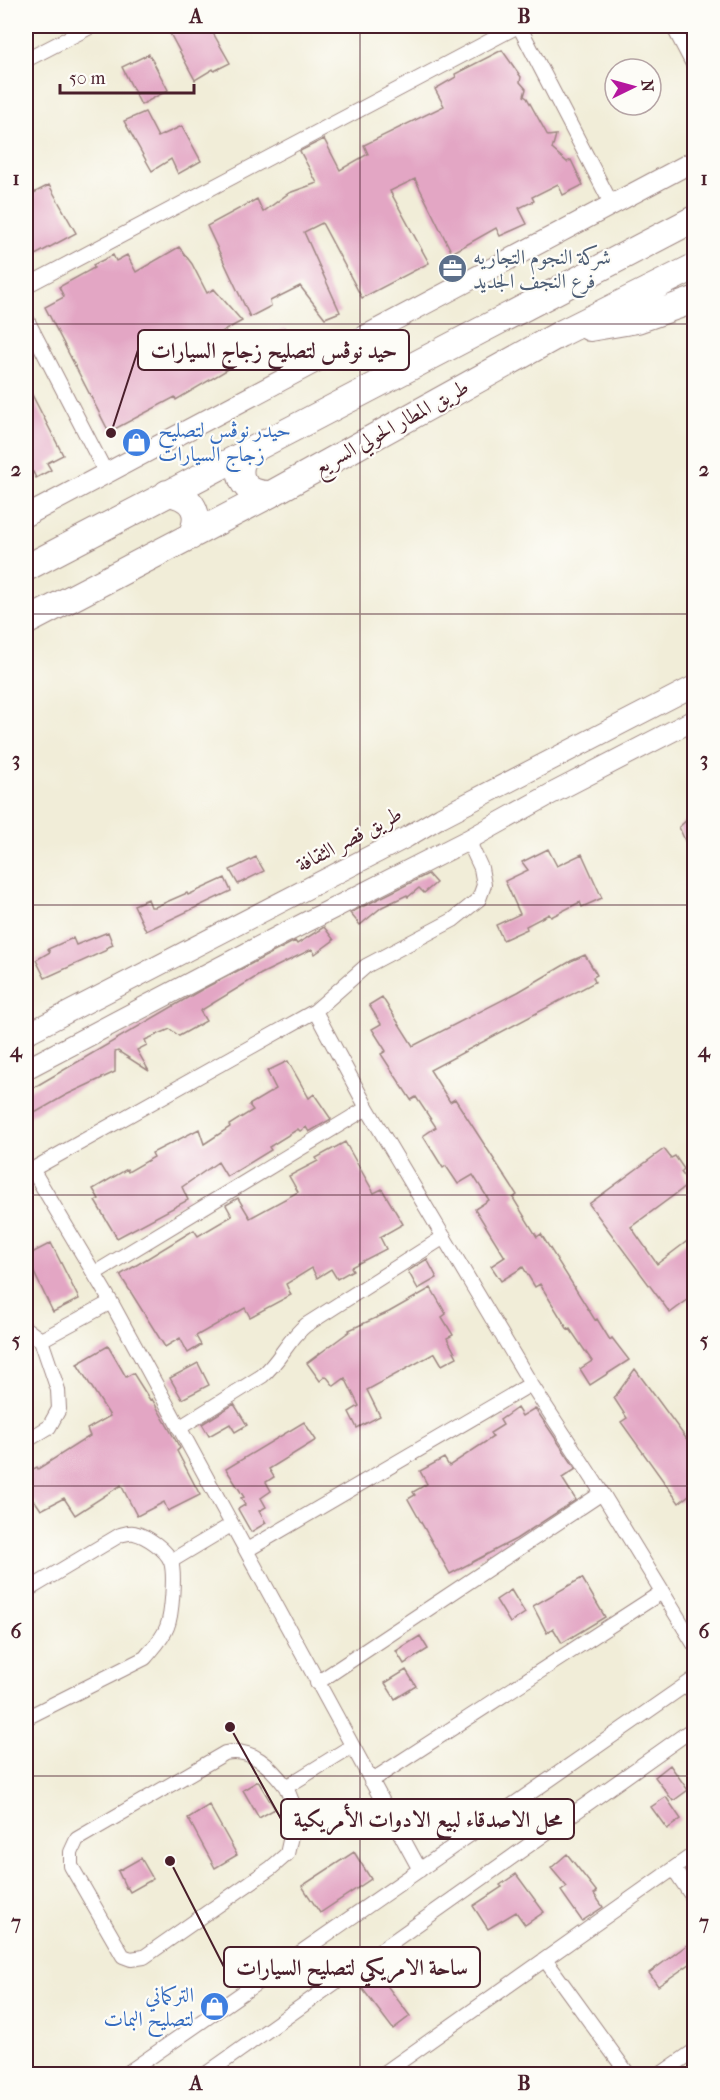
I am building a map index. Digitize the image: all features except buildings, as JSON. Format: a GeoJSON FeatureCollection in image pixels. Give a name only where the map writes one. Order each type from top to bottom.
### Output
{"type":"FeatureCollection","features":[{"type":"Feature","properties":{"kind":"highway","name":"طريق المطار الحولي السريع"},"geometry":{"type":"LineString","coordinates":[[26,568],[694,219]]}},
{"type":"Feature","properties":{"kind":"highway","name":"طريق المطار الحولي السريع"},"geometry":{"type":"LineString","coordinates":[[26,622],[271,494],[560,334],[694,267]]}},
{"type":"Feature","properties":{"kind":"highway"},"geometry":{"type":"LineString","coordinates":[[560,334],[637,320],[694,300]]}},
{"type":"Feature","properties":{"kind":"highway"},"geometry":{"type":"LineString","coordinates":[[250,450],[242,458],[240,469],[242,480],[249,489],[259,494],[271,494]]}},
{"type":"Feature","properties":{"kind":"highway"},"geometry":{"type":"LineString","coordinates":[[167,493],[187,500],[193,508],[196,518],[195,528],[190,537]]}},
{"type":"Feature","properties":{"kind":"street"},"geometry":{"type":"LineString","coordinates":[[26,60],[92,26]]}},
{"type":"Feature","properties":{"kind":"street"},"geometry":{"type":"LineString","coordinates":[[26,286],[519,26],[612,205]]}},
{"type":"Feature","properties":{"kind":"street"},"geometry":{"type":"LineString","coordinates":[[673,26],[694,66]]}},
{"type":"Feature","properties":{"kind":"street"},"geometry":{"type":"LineString","coordinates":[[26,516],[694,162]]}},
{"type":"Feature","properties":{"kind":"street"},"geometry":{"type":"LineString","coordinates":[[26,318],[106,473]]}},
{"type":"Feature","properties":{"kind":"street","name":"طريق قصر الثقافة"},"geometry":{"type":"LineString","coordinates":[[26,1034],[694,686]]}},
{"type":"Feature","properties":{"kind":"street"},"geometry":{"type":"LineString","coordinates":[[26,1069],[694,720]]}},
{"type":"Feature","properties":{"kind":"street"},"geometry":{"type":"LineString","coordinates":[[420,1870],[95,1273],[29,1171],[315,1011],[366,966],[453,920],[479,899],[484,885],[481,868],[468,840]]}},
{"type":"Feature","properties":{"kind":"street"},"geometry":{"type":"LineString","coordinates":[[315,1011],[367,1108],[531,1384],[602,1493],[694,1644]]}},
{"type":"Feature","properties":{"kind":"street"},"geometry":{"type":"LineString","coordinates":[[95,1273],[367,1108]]}},
{"type":"Feature","properties":{"kind":"street"},"geometry":{"type":"LineString","coordinates":[[179,1428],[262,1376],[273,1366],[294,1336],[306,1325],[444,1237]]}},
{"type":"Feature","properties":{"kind":"street"},"geometry":{"type":"LineString","coordinates":[[41,1340],[111,1302]]}},
{"type":"Feature","properties":{"kind":"street"},"geometry":{"type":"LineString","coordinates":[[26,1329],[41,1340],[58,1390],[58,1409],[49,1427],[26,1441]]}},
{"type":"Feature","properties":{"kind":"street"},"geometry":{"type":"LineString","coordinates":[[247,1550],[531,1384]]}},
{"type":"Feature","properties":{"kind":"street"},"geometry":{"type":"LineString","coordinates":[[317,1683],[602,1493]]}},
{"type":"Feature","properties":{"kind":"street"},"geometry":{"type":"LineString","coordinates":[[171,1561],[231,1524]]}},
{"type":"Feature","properties":{"kind":"street"},"geometry":{"type":"LineString","coordinates":[[26,1591],[120,1535],[133,1533],[144,1537],[163,1550],[171,1561],[173,1575],[168,1626],[159,1642],[145,1658],[26,1718]]}},
{"type":"Feature","properties":{"kind":"street"},"geometry":{"type":"LineString","coordinates":[[371,1781],[662,1592]]}},
{"type":"Feature","properties":{"kind":"street"},"geometry":{"type":"LineString","coordinates":[[126,2074],[694,1679]]}},
{"type":"Feature","properties":{"kind":"street"},"geometry":{"type":"LineString","coordinates":[[206,2074],[694,1728]]}},
{"type":"Feature","properties":{"kind":"street"},"geometry":{"type":"LineString","coordinates":[[286,1787],[352,1746]]}},
{"type":"Feature","properties":{"kind":"street"},"geometry":{"type":"LineString","coordinates":[[236,1750],[250,1754],[273,1769],[286,1787],[292,1804],[291,1836],[286,1854],[271,1868],[144,1957],[131,1959],[123,1956],[71,1866],[70,1852],[78,1839],[225,1753],[236,1750]]}},
{"type":"Feature","properties":{"kind":"street"},"geometry":{"type":"LineString","coordinates":[[383,2074],[546,1961],[694,1854]]}},
{"type":"Feature","properties":{"kind":"street"},"geometry":{"type":"LineString","coordinates":[[674,1869],[694,1899]]}},
{"type":"Feature","properties":{"kind":"street"},"geometry":{"type":"LineString","coordinates":[[546,1961],[628,2074]]}},
{"type":"Feature","properties":{"kind":"street"},"geometry":{"type":"LineString","coordinates":[[661,2074],[694,2050]]}},
{"type":"Feature","properties":{"kind":"place","name":"شركة النجوم التجاريه فرع النجف الجديد"},"geometry":{"type":"Point","coordinates":[452,269]}},
{"type":"Feature","properties":{"kind":"place","name":"حيد نوڤس لتصليح زجاج السيارات"},"geometry":{"type":"Point","coordinates":[111,433]}},
{"type":"Feature","properties":{"kind":"place","name":"حيدر نوڤس لتصليح زجاج السيارات"},"geometry":{"type":"Point","coordinates":[137,442]}},
{"type":"Feature","properties":{"kind":"place","name":"محل الاصدقاء لبيع الادوات الأمريكية"},"geometry":{"type":"Point","coordinates":[230,1727]}},
{"type":"Feature","properties":{"kind":"place","name":"ساحة الامريكي لتصليح السيارات"},"geometry":{"type":"Point","coordinates":[170,1861]}},
{"type":"Feature","properties":{"kind":"place","name":"التركماني لتصليح البمات"},"geometry":{"type":"Point","coordinates":[215,2007]}}]}
